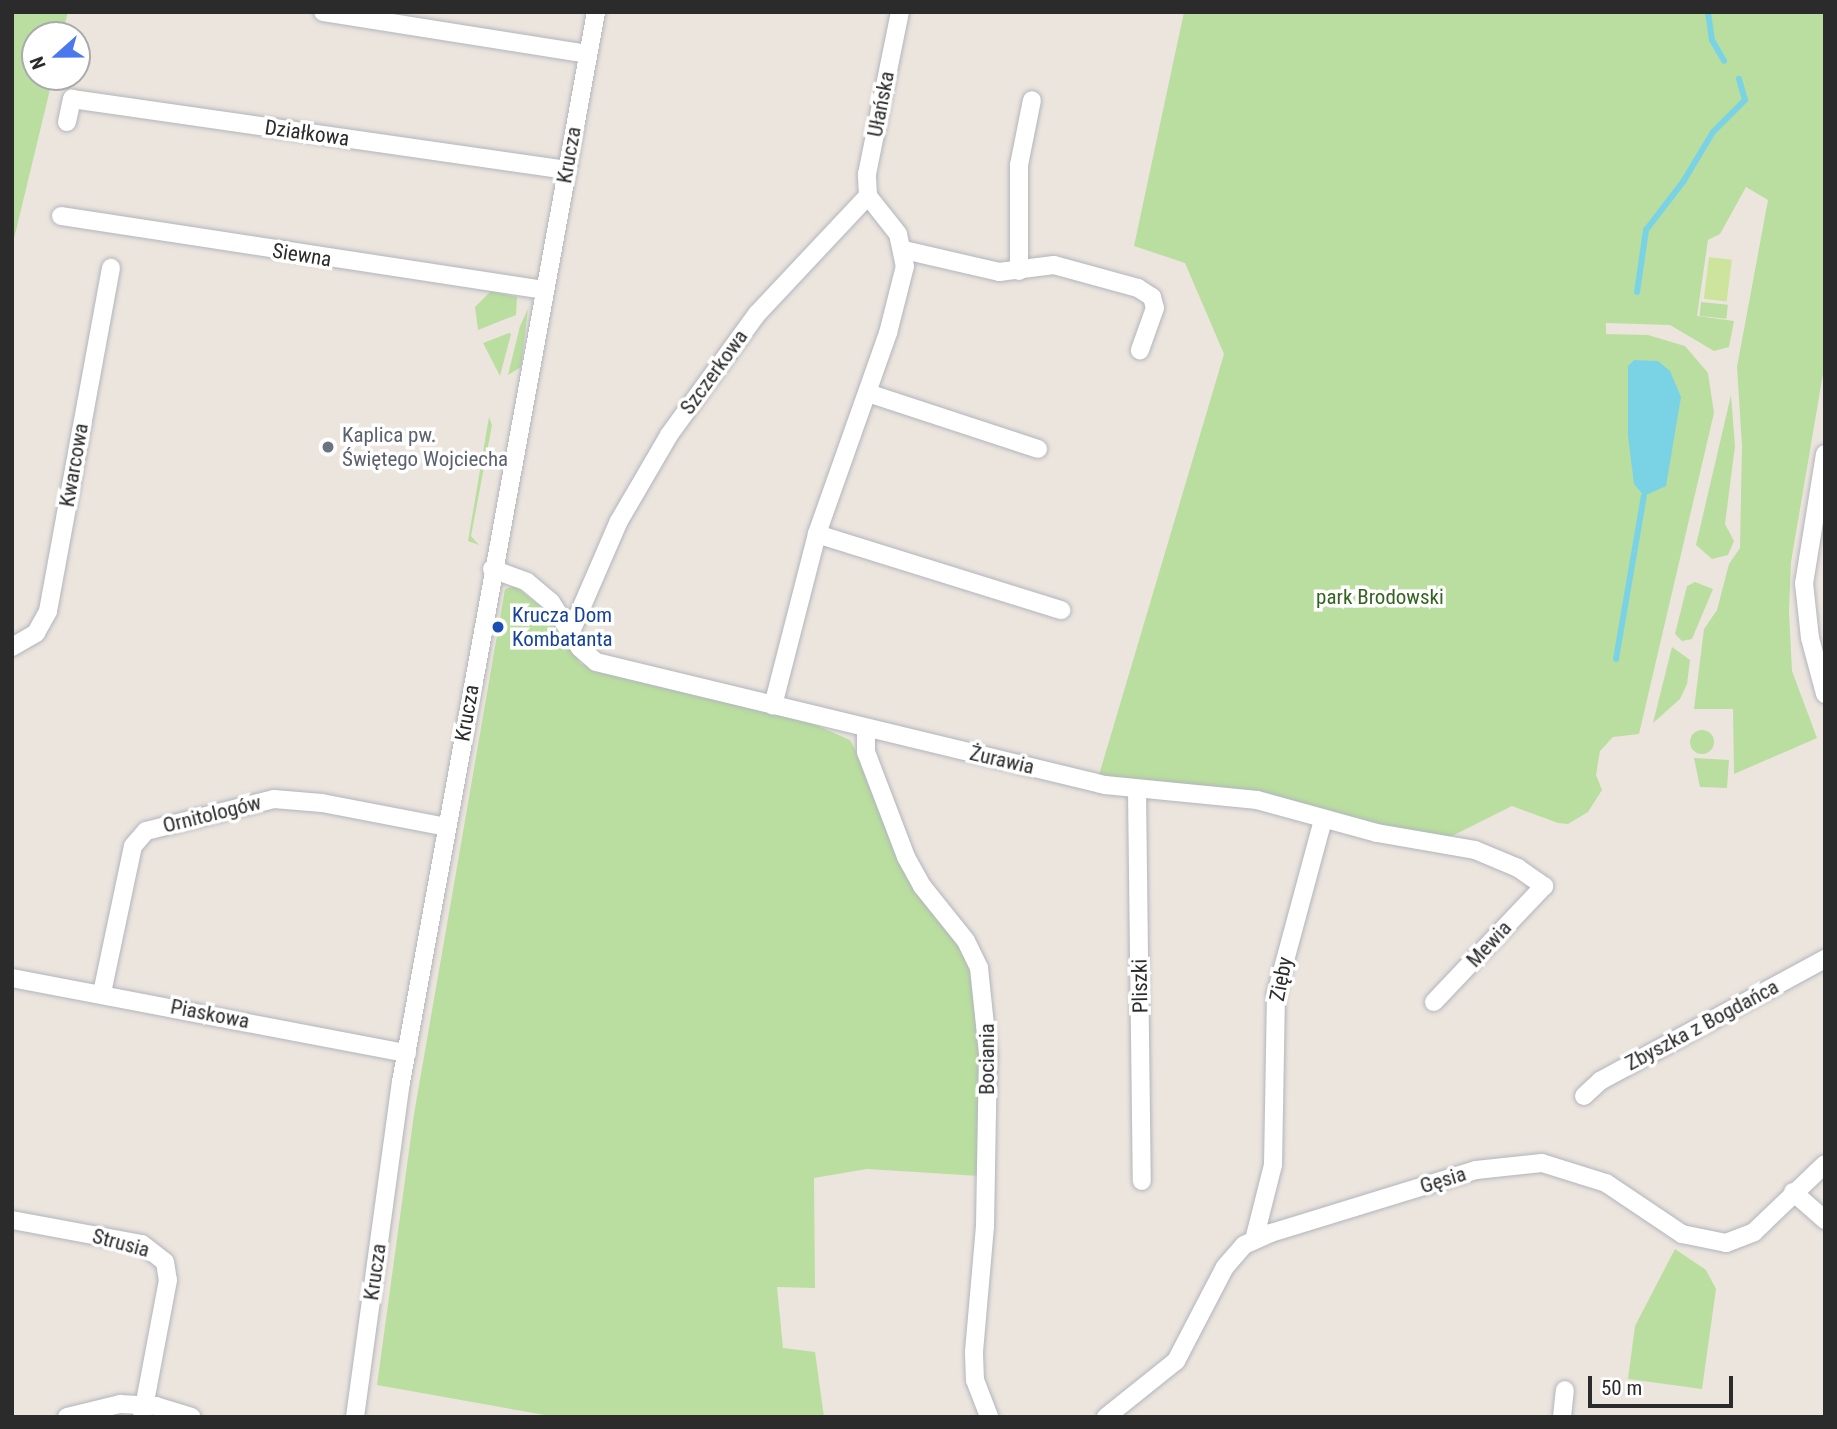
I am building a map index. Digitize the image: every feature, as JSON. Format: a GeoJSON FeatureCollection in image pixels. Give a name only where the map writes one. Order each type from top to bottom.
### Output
{"type":"FeatureCollection","features":[{"type":"Feature","properties":{"kind":"street"},"geometry":{"type":"LineString","coordinates":[[323,12],[588,54]]}},
{"type":"Feature","properties":{"kind":"street","name":"Krucza"},"geometry":{"type":"LineString","coordinates":[[355,1417],[407,1053],[492,569],[596,12]]}},
{"type":"Feature","properties":{"kind":"street","name":"Ułańska"},"geometry":{"type":"LineString","coordinates":[[868,196],[867,174],[900,12]]}},
{"type":"Feature","properties":{"kind":"street","name":"Działkowa"},"geometry":{"type":"LineString","coordinates":[[68,122],[72,99],[566,170]]}},
{"type":"Feature","properties":{"kind":"street"},"geometry":{"type":"LineString","coordinates":[[1019,271],[1019,165],[1032,100]]}},
{"type":"Feature","properties":{"kind":"street"},"geometry":{"type":"LineString","coordinates":[[773,705],[817,534],[868,393],[900,288],[904,250],[886,213],[868,196]]}},
{"type":"Feature","properties":{"kind":"street","name":"Szczerkowa"},"geometry":{"type":"LineString","coordinates":[[570,634],[619,521],[676,425],[757,314],[868,196]]}},
{"type":"Feature","properties":{"kind":"street","name":"Siewna"},"geometry":{"type":"LineString","coordinates":[[61,216],[544,290]]}},
{"type":"Feature","properties":{"kind":"street"},"geometry":{"type":"LineString","coordinates":[[904,250],[986,270],[1019,271],[1054,265],[1131,286],[1149,295],[1155,308],[1140,351]]}},
{"type":"Feature","properties":{"kind":"street","name":"Kwarcowa"},"geometry":{"type":"LineString","coordinates":[[12,647],[36,633],[48,611],[111,268]]}},
{"type":"Feature","properties":{"kind":"street"},"geometry":{"type":"LineString","coordinates":[[868,393],[1038,449]]}},
{"type":"Feature","properties":{"kind":"street"},"geometry":{"type":"LineString","coordinates":[[1825,454],[1804,583],[1810,638],[1825,694]]}},
{"type":"Feature","properties":{"kind":"street"},"geometry":{"type":"LineString","coordinates":[[817,534],[1061,610]]}},
{"type":"Feature","properties":{"kind":"street","name":"Żurawia"},"geometry":{"type":"LineString","coordinates":[[492,569],[534,588],[551,602],[570,634],[596,662],[866,729],[1137,791],[1256,800],[1323,820],[1475,850],[1518,868],[1544,886]]}},
{"type":"Feature","properties":{"kind":"street","name":"Bociania"},"geometry":{"type":"LineString","coordinates":[[866,729],[867,757],[906,857],[922,886],[966,941],[979,968],[986,1012],[988,1068],[985,1226],[974,1353],[975,1380],[989,1417]]}},
{"type":"Feature","properties":{"kind":"street","name":"Pliszki"},"geometry":{"type":"LineString","coordinates":[[1137,791],[1142,1181]]}},
{"type":"Feature","properties":{"kind":"street","name":"Ornitologów"},"geometry":{"type":"LineString","coordinates":[[102,993],[133,846],[146,831],[282,799],[447,827]]}},
{"type":"Feature","properties":{"kind":"street","name":"Zięby"},"geometry":{"type":"LineString","coordinates":[[1254,1240],[1268,1191],[1275,1143],[1276,995],[1323,820]]}},
{"type":"Feature","properties":{"kind":"street","name":"Mewia"},"geometry":{"type":"LineString","coordinates":[[1434,1002],[1544,886]]}},
{"type":"Feature","properties":{"kind":"street","name":"Zbyszka z Bogdańca"},"geometry":{"type":"LineString","coordinates":[[1584,1096],[1600,1081],[1825,958]]}},
{"type":"Feature","properties":{"kind":"street","name":"Piaskowa"},"geometry":{"type":"LineString","coordinates":[[12,978],[407,1053]]}},
{"type":"Feature","properties":{"kind":"street","name":"Gęsia"},"geometry":{"type":"LineString","coordinates":[[1106,1417],[1176,1361],[1218,1276],[1236,1252],[1254,1240],[1433,1182],[1511,1164],[1542,1163],[1592,1177],[1682,1234],[1713,1244],[1754,1232],[1825,1164]]}},
{"type":"Feature","properties":{"kind":"street"},"geometry":{"type":"LineString","coordinates":[[1793,1192],[1825,1220]]}},
{"type":"Feature","properties":{"kind":"street","name":"Strusia"},"geometry":{"type":"LineString","coordinates":[[12,1220],[142,1244],[159,1253],[168,1280],[143,1411]]}},
{"type":"Feature","properties":{"kind":"street"},"geometry":{"type":"LineString","coordinates":[[1562,1417],[1565,1390]]}},
{"type":"Feature","properties":{"kind":"street"},"geometry":{"type":"LineString","coordinates":[[67,1417],[111,1405],[191,1417]]}},
{"type":"Feature","properties":{"kind":"green space"},"geometry":{"type":"Polygon","coordinates":[[[12,12],[68,12],[66,21],[21,21],[21,91],[50,91],[12,247],[12,12]]]}},
{"type":"Feature","properties":{"kind":"green space","name":"park Brodowski"},"geometry":{"type":"Polygon","coordinates":[[[1184,12],[1825,12],[1825,362],[1791,562],[1789,611],[1792,671],[1817,738],[1734,774],[1733,709],[1694,709],[1704,629],[1717,610],[1729,564],[1740,548],[1742,446],[1737,367],[1768,200],[1746,187],[1720,234],[1708,240],[1697,316],[1734,321],[1729,347],[1714,351],[1670,325],[1606,323],[1606,334],[1648,335],[1685,346],[1708,373],[1714,413],[1639,734],[1613,737],[1600,751],[1596,775],[1602,790],[1588,812],[1568,824],[1558,823],[1512,806],[1450,837],[1099,775],[1224,354],[1185,263],[1134,246],[1184,12]]]}},
{"type":"Feature","properties":{"kind":"green space"},"geometry":{"type":"Polygon","coordinates":[[[1709,257],[1732,260],[1727,301],[1704,299],[1709,257]]]}},
{"type":"Feature","properties":{"kind":"green space"},"geometry":{"type":"Polygon","coordinates":[[[491,291],[517,297],[516,315],[478,330],[475,307],[491,291]]]}},
{"type":"Feature","properties":{"kind":"green space"},"geometry":{"type":"Polygon","coordinates":[[[1701,302],[1728,305],[1726,319],[1700,316],[1701,302]]]}},
{"type":"Feature","properties":{"kind":"green space"},"geometry":{"type":"Polygon","coordinates":[[[528,309],[521,367],[508,375],[520,326],[528,309]]]}},
{"type":"Feature","properties":{"kind":"green space"},"geometry":{"type":"Polygon","coordinates":[[[511,334],[500,376],[483,343],[511,334]]]}},
{"type":"Feature","properties":{"kind":"green space"},"geometry":{"type":"Polygon","coordinates":[[[1731,395],[1735,446],[1725,524],[1734,541],[1728,555],[1712,559],[1696,545],[1731,395]]]}},
{"type":"Feature","properties":{"kind":"green space"},"geometry":{"type":"Polygon","coordinates":[[[489,417],[492,425],[471,536],[479,545],[468,541],[489,417]]]}},
{"type":"Feature","properties":{"kind":"green space"},"geometry":{"type":"Polygon","coordinates":[[[1695,582],[1713,589],[1692,639],[1682,641],[1675,634],[1687,586],[1695,582]]]}},
{"type":"Feature","properties":{"kind":"green space"},"geometry":{"type":"Polygon","coordinates":[[[515,586],[552,616],[581,664],[809,722],[850,740],[973,969],[981,1022],[979,1176],[867,1169],[814,1178],[815,1288],[777,1287],[783,1348],[815,1352],[824,1417],[556,1417],[377,1385],[414,1114],[505,589],[515,586]]]}},
{"type":"Feature","properties":{"kind":"green space"},"geometry":{"type":"Polygon","coordinates":[[[1672,647],[1690,660],[1687,684],[1680,699],[1653,723],[1672,647]]]}},
{"type":"Feature","properties":{"kind":"green space"},"geometry":{"type":"Polygon","coordinates":[[[1702,730],[1713,737],[1714,742],[1707,753],[1702,754],[1691,747],[1690,742],[1697,731],[1702,730]]]}},
{"type":"Feature","properties":{"kind":"green space"},"geometry":{"type":"Polygon","coordinates":[[[1694,758],[1729,760],[1727,788],[1700,787],[1694,758]]]}},
{"type":"Feature","properties":{"kind":"green space"},"geometry":{"type":"Polygon","coordinates":[[[1675,1249],[1706,1270],[1716,1289],[1702,1389],[1628,1379],[1635,1326],[1675,1249]]]}},
{"type":"Feature","properties":{"kind":"water"},"geometry":{"type":"Polygon","coordinates":[[[1634,360],[1658,361],[1670,371],[1681,397],[1666,486],[1644,496],[1634,484],[1628,436],[1628,366],[1634,360]]]}},
{"type":"Feature","properties":{"kind":"waterway"},"geometry":{"type":"LineString","coordinates":[[1708,12],[1712,40],[1724,61]]}},
{"type":"Feature","properties":{"kind":"waterway"},"geometry":{"type":"LineString","coordinates":[[1637,292],[1646,230],[1683,182],[1713,132],[1745,100],[1739,79]]}},
{"type":"Feature","properties":{"kind":"waterway"},"geometry":{"type":"LineString","coordinates":[[1616,659],[1644,496]]}},
{"type":"Feature","properties":{"kind":"place","name":"Kaplica pw. Świętego Wojciecha"},"geometry":{"type":"Point","coordinates":[328,447]}},
{"type":"Feature","properties":{"kind":"place","name":"Krucza Dom Kombatanta"},"geometry":{"type":"Point","coordinates":[498,627]}}]}
